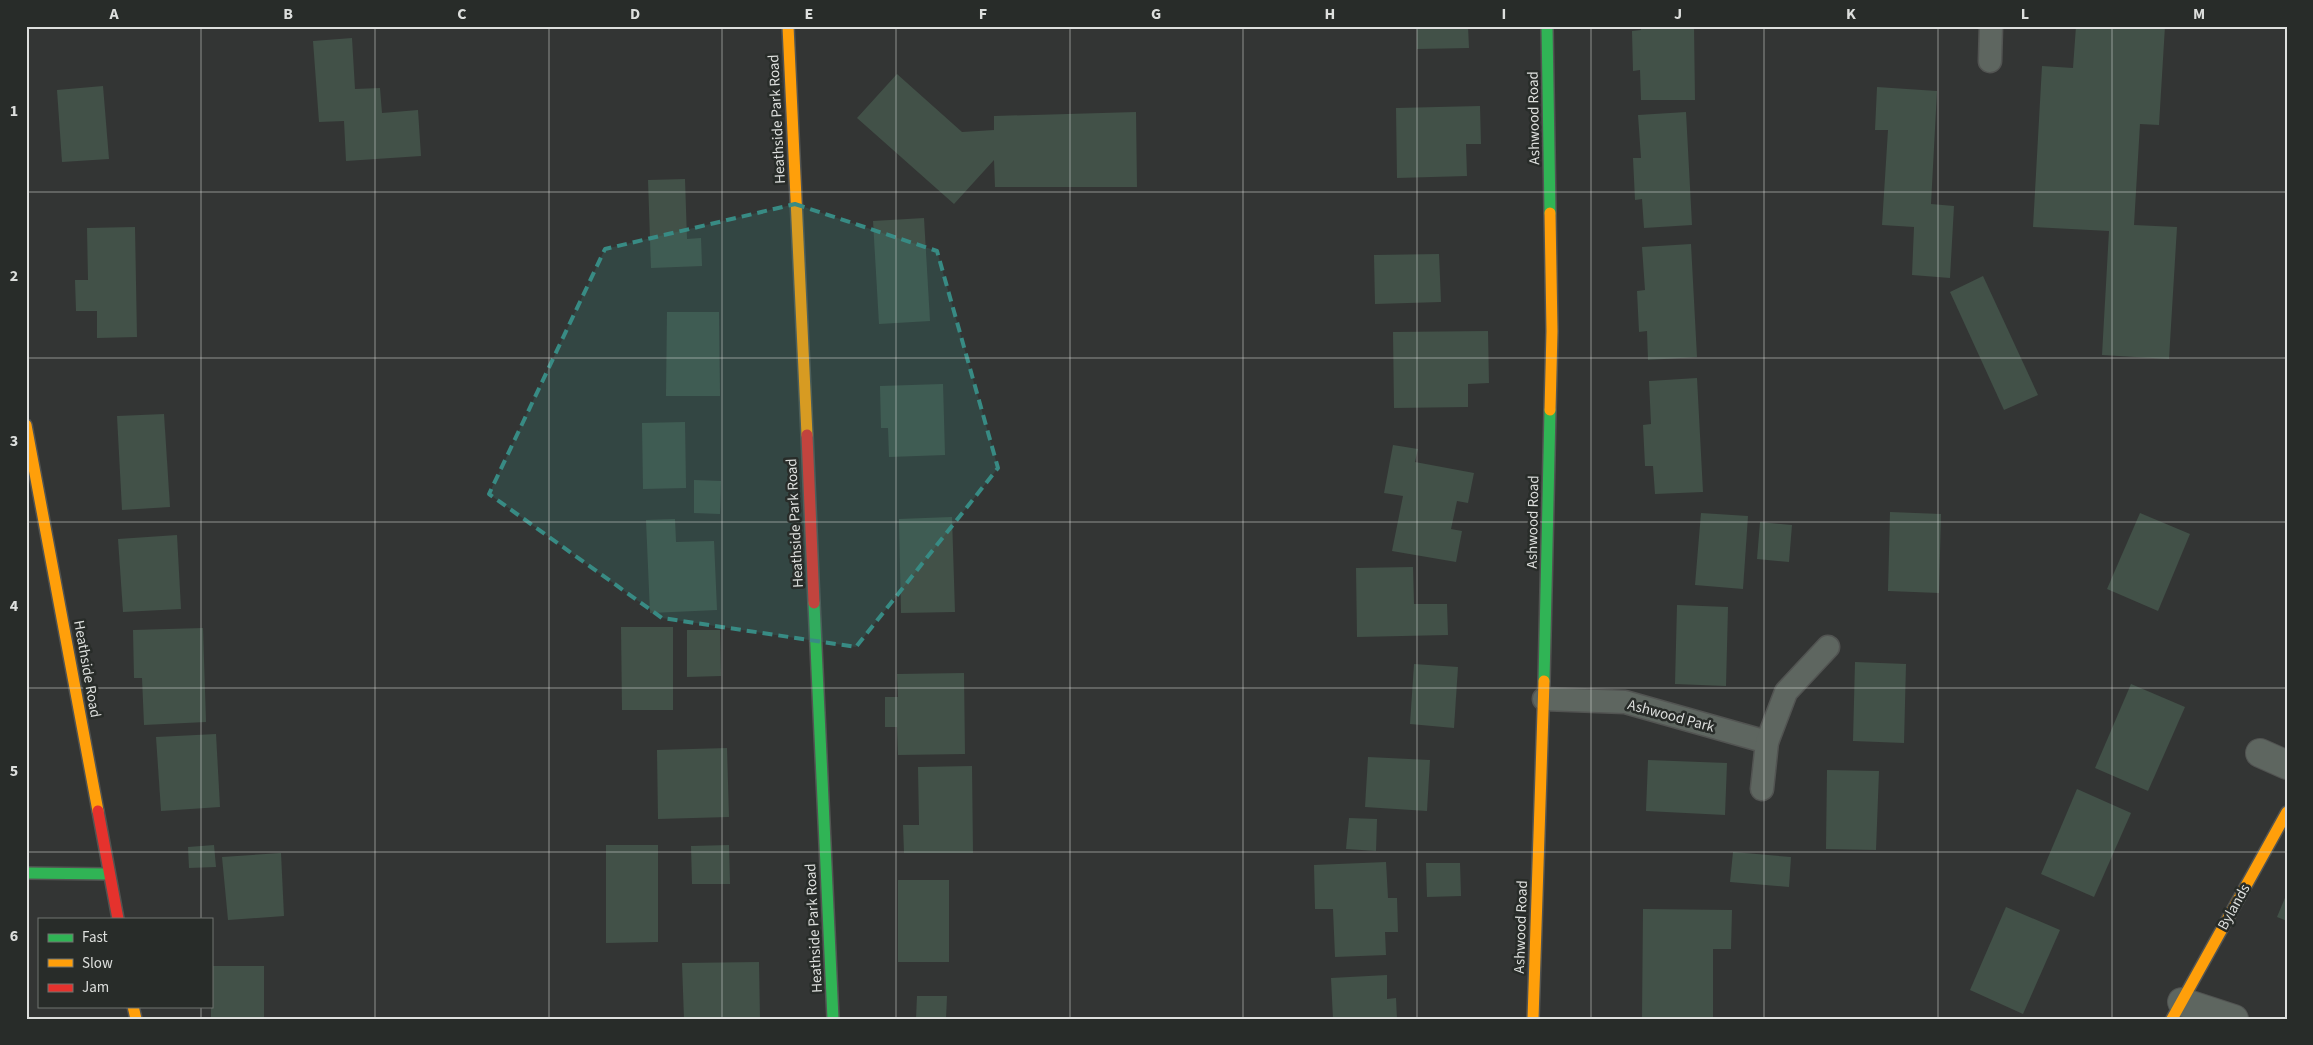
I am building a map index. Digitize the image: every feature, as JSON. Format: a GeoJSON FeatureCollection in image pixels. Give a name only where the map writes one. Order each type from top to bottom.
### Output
{"type":"FeatureCollection","features":[{"type":"Feature","properties":{"kind":"street","name":"Heathside Park Road"},"geometry":{"type":"LineString","coordinates":[[788,26],[833,1019]]}},
{"type":"Feature","properties":{"kind":"street","name":"Ashwood Road"},"geometry":{"type":"LineString","coordinates":[[1533,1019],[1544,698],[1552,331],[1548,26]]}},
{"type":"Feature","properties":{"kind":"street","name":"Heathside Road"},"geometry":{"type":"LineString","coordinates":[[26,425],[118,918]]}},
{"type":"Feature","properties":{"kind":"street"},"geometry":{"type":"LineString","coordinates":[[2260,753],[2287,765]]}},
{"type":"Feature","properties":{"kind":"street","name":"Bylands"},"geometry":{"type":"LineString","coordinates":[[2234,1019],[2177,1010],[2287,812]]}},
{"type":"Feature","properties":{"kind":"street"},"geometry":{"type":"LineString","coordinates":[[26,873],[109,874]]}},
{"type":"Feature","properties":{"kind":"lane"},"geometry":{"type":"LineString","coordinates":[[1990,61],[1991,26]]}},
{"type":"Feature","properties":{"kind":"lane"},"geometry":{"type":"LineString","coordinates":[[1762,789],[1767,742],[1786,692],[1828,647]]}},
{"type":"Feature","properties":{"kind":"lane","name":"Ashwood Park"},"geometry":{"type":"LineString","coordinates":[[1544,698],[1625,702],[1767,742]]}},
{"type":"Feature","properties":{"kind":"highlighted area"},"geometry":{"type":"Polygon","coordinates":[[[795,204],[937,251],[998,468],[856,647],[662,618],[489,494],[605,249],[795,204]]]}},
{"type":"Feature","properties":{"kind":"building"},"geometry":{"type":"Polygon","coordinates":[[[1417,26],[1468,26],[1469,48],[1417,49],[1417,26]]]}},
{"type":"Feature","properties":{"kind":"building"},"geometry":{"type":"Polygon","coordinates":[[[1641,26],[1694,26],[1695,100],[1641,100],[1640,70],[1633,71],[1632,31],[1641,30],[1641,26]]]}},
{"type":"Feature","properties":{"kind":"building"},"geometry":{"type":"Polygon","coordinates":[[[2076,26],[2165,26],[2159,125],[2140,124],[2134,225],[2177,227],[2169,359],[2102,355],[2109,231],[2033,227],[2042,66],[2073,68],[2076,26]]]}},
{"type":"Feature","properties":{"kind":"building"},"geometry":{"type":"Polygon","coordinates":[[[352,38],[355,89],[380,88],[382,113],[418,110],[421,156],[346,161],[344,121],[319,122],[313,41],[352,38]]]}},
{"type":"Feature","properties":{"kind":"building"},"geometry":{"type":"Polygon","coordinates":[[[897,74],[962,132],[994,130],[994,116],[1136,112],[1137,187],[995,187],[994,160],[954,204],[857,118],[897,74]]]}},
{"type":"Feature","properties":{"kind":"building"},"geometry":{"type":"Polygon","coordinates":[[[103,86],[109,159],[62,162],[57,90],[103,86]]]}},
{"type":"Feature","properties":{"kind":"building"},"geometry":{"type":"Polygon","coordinates":[[[1877,87],[1937,91],[1931,204],[1954,206],[1950,278],[1912,275],[1914,227],[1882,225],[1888,130],[1875,130],[1877,87]]]}},
{"type":"Feature","properties":{"kind":"building"},"geometry":{"type":"Polygon","coordinates":[[[1480,106],[1481,144],[1466,144],[1467,176],[1397,178],[1396,108],[1480,106]]]}},
{"type":"Feature","properties":{"kind":"building"},"geometry":{"type":"Polygon","coordinates":[[[1686,112],[1692,225],[1644,228],[1642,199],[1635,200],[1633,158],[1641,158],[1638,115],[1686,112]]]}},
{"type":"Feature","properties":{"kind":"building"},"geometry":{"type":"Polygon","coordinates":[[[685,179],[687,239],[701,238],[702,266],[651,268],[648,180],[685,179]]]}},
{"type":"Feature","properties":{"kind":"building"},"geometry":{"type":"Polygon","coordinates":[[[924,218],[930,321],[879,324],[873,221],[924,218]]]}},
{"type":"Feature","properties":{"kind":"building"},"geometry":{"type":"Polygon","coordinates":[[[135,227],[137,337],[97,338],[97,311],[76,311],[75,280],[88,280],[87,228],[135,227]]]}},
{"type":"Feature","properties":{"kind":"building"},"geometry":{"type":"Polygon","coordinates":[[[1691,244],[1697,357],[1648,360],[1647,331],[1639,332],[1637,291],[1645,290],[1642,247],[1691,244]]]}},
{"type":"Feature","properties":{"kind":"building"},"geometry":{"type":"Polygon","coordinates":[[[1439,254],[1441,302],[1375,304],[1374,255],[1439,254]]]}},
{"type":"Feature","properties":{"kind":"building"},"geometry":{"type":"Polygon","coordinates":[[[1983,276],[2038,395],[2004,410],[1950,292],[1983,276]]]}},
{"type":"Feature","properties":{"kind":"building"},"geometry":{"type":"Polygon","coordinates":[[[667,312],[719,312],[720,396],[666,396],[667,312]]]}},
{"type":"Feature","properties":{"kind":"building"},"geometry":{"type":"Polygon","coordinates":[[[1488,331],[1489,383],[1468,384],[1468,407],[1394,408],[1393,332],[1488,331]]]}},
{"type":"Feature","properties":{"kind":"building"},"geometry":{"type":"Polygon","coordinates":[[[1697,378],[1703,492],[1655,494],[1653,466],[1645,466],[1643,425],[1651,424],[1649,381],[1697,378]]]}},
{"type":"Feature","properties":{"kind":"building"},"geometry":{"type":"Polygon","coordinates":[[[943,384],[945,455],[889,457],[888,428],[881,428],[880,386],[943,384]]]}},
{"type":"Feature","properties":{"kind":"building"},"geometry":{"type":"Polygon","coordinates":[[[164,414],[170,507],[122,510],[117,416],[164,414]]]}},
{"type":"Feature","properties":{"kind":"building"},"geometry":{"type":"Polygon","coordinates":[[[685,422],[686,488],[643,489],[642,423],[685,422]]]}},
{"type":"Feature","properties":{"kind":"building"},"geometry":{"type":"Polygon","coordinates":[[[1393,445],[1418,449],[1415,462],[1474,473],[1468,503],[1457,501],[1451,529],[1462,531],[1456,562],[1392,551],[1403,496],[1384,493],[1393,445]]]}},
{"type":"Feature","properties":{"kind":"building"},"geometry":{"type":"Polygon","coordinates":[[[694,480],[721,481],[720,514],[694,513],[694,480]]]}},
{"type":"Feature","properties":{"kind":"building"},"geometry":{"type":"Polygon","coordinates":[[[1890,512],[1941,514],[1939,593],[1888,591],[1890,512]]]}},
{"type":"Feature","properties":{"kind":"building"},"geometry":{"type":"Polygon","coordinates":[[[1701,513],[1748,516],[1743,589],[1695,585],[1701,513]]]}},
{"type":"Feature","properties":{"kind":"building"},"geometry":{"type":"Polygon","coordinates":[[[2140,513],[2190,534],[2158,611],[2107,589],[2140,513]]]}},
{"type":"Feature","properties":{"kind":"building"},"geometry":{"type":"Polygon","coordinates":[[[952,517],[955,612],[901,613],[899,519],[952,517]]]}},
{"type":"Feature","properties":{"kind":"building"},"geometry":{"type":"Polygon","coordinates":[[[675,519],[676,542],[714,541],[717,610],[650,613],[646,520],[675,519]]]}},
{"type":"Feature","properties":{"kind":"building"},"geometry":{"type":"Polygon","coordinates":[[[1760,522],[1792,525],[1789,562],[1757,559],[1760,522]]]}},
{"type":"Feature","properties":{"kind":"building"},"geometry":{"type":"Polygon","coordinates":[[[177,535],[181,609],[123,612],[118,539],[177,535]]]}},
{"type":"Feature","properties":{"kind":"building"},"geometry":{"type":"Polygon","coordinates":[[[1413,567],[1414,604],[1447,604],[1448,635],[1357,637],[1356,568],[1413,567]]]}},
{"type":"Feature","properties":{"kind":"building"},"geometry":{"type":"Polygon","coordinates":[[[1677,605],[1728,607],[1726,686],[1675,684],[1677,605]]]}},
{"type":"Feature","properties":{"kind":"building"},"geometry":{"type":"Polygon","coordinates":[[[621,627],[673,627],[673,710],[622,710],[621,627]]]}},
{"type":"Feature","properties":{"kind":"building"},"geometry":{"type":"Polygon","coordinates":[[[203,628],[206,722],[144,725],[142,678],[134,678],[133,630],[203,628]]]}},
{"type":"Feature","properties":{"kind":"building"},"geometry":{"type":"Polygon","coordinates":[[[687,630],[720,630],[721,676],[687,677],[687,630]]]}},
{"type":"Feature","properties":{"kind":"building"},"geometry":{"type":"Polygon","coordinates":[[[1855,662],[1906,664],[1904,743],[1853,741],[1855,662]]]}},
{"type":"Feature","properties":{"kind":"building"},"geometry":{"type":"Polygon","coordinates":[[[1414,664],[1458,667],[1454,728],[1410,724],[1414,664]]]}},
{"type":"Feature","properties":{"kind":"building"},"geometry":{"type":"Polygon","coordinates":[[[964,673],[965,754],[898,755],[897,727],[885,727],[885,697],[898,697],[897,674],[964,673]]]}},
{"type":"Feature","properties":{"kind":"building"},"geometry":{"type":"Polygon","coordinates":[[[2131,684],[2185,707],[2148,791],[2095,768],[2131,684]]]}},
{"type":"Feature","properties":{"kind":"building"},"geometry":{"type":"Polygon","coordinates":[[[216,734],[220,807],[161,811],[156,737],[216,734]]]}},
{"type":"Feature","properties":{"kind":"building"},"geometry":{"type":"Polygon","coordinates":[[[727,748],[729,817],[658,819],[657,750],[727,748]]]}},
{"type":"Feature","properties":{"kind":"building"},"geometry":{"type":"Polygon","coordinates":[[[1368,757],[1430,760],[1427,811],[1365,807],[1368,757]]]}},
{"type":"Feature","properties":{"kind":"building"},"geometry":{"type":"Polygon","coordinates":[[[1648,760],[1727,763],[1725,815],[1646,811],[1648,760]]]}},
{"type":"Feature","properties":{"kind":"building"},"geometry":{"type":"Polygon","coordinates":[[[972,766],[973,853],[904,853],[903,825],[919,825],[918,767],[972,766]]]}},
{"type":"Feature","properties":{"kind":"building"},"geometry":{"type":"Polygon","coordinates":[[[1827,770],[1879,771],[1876,850],[1826,849],[1827,770]]]}},
{"type":"Feature","properties":{"kind":"building"},"geometry":{"type":"Polygon","coordinates":[[[2077,789],[2131,813],[2094,897],[2041,874],[2077,789]]]}},
{"type":"Feature","properties":{"kind":"building"},"geometry":{"type":"Polygon","coordinates":[[[1349,818],[1377,819],[1376,851],[1346,849],[1349,818]]]}},
{"type":"Feature","properties":{"kind":"building"},"geometry":{"type":"Polygon","coordinates":[[[214,845],[216,867],[189,868],[188,847],[214,845]]]}},
{"type":"Feature","properties":{"kind":"building"},"geometry":{"type":"Polygon","coordinates":[[[606,845],[658,845],[658,942],[606,943],[606,845]]]}},
{"type":"Feature","properties":{"kind":"building"},"geometry":{"type":"Polygon","coordinates":[[[729,845],[730,884],[692,884],[691,846],[729,845]]]}},
{"type":"Feature","properties":{"kind":"building"},"geometry":{"type":"Polygon","coordinates":[[[1733,852],[1791,857],[1789,887],[1730,882],[1733,852]]]}},
{"type":"Feature","properties":{"kind":"building"},"geometry":{"type":"Polygon","coordinates":[[[281,853],[284,916],[228,920],[222,857],[281,853]]]}},
{"type":"Feature","properties":{"kind":"building"},"geometry":{"type":"Polygon","coordinates":[[[1386,862],[1388,898],[1397,898],[1398,932],[1385,932],[1386,955],[1335,957],[1333,909],[1315,909],[1314,865],[1386,862]]]}},
{"type":"Feature","properties":{"kind":"building"},"geometry":{"type":"Polygon","coordinates":[[[1426,863],[1460,863],[1461,896],[1427,897],[1426,863]]]}},
{"type":"Feature","properties":{"kind":"building"},"geometry":{"type":"Polygon","coordinates":[[[898,880],[949,880],[949,962],[898,962],[898,880]]]}},
{"type":"Feature","properties":{"kind":"building"},"geometry":{"type":"Polygon","coordinates":[[[2287,893],[2287,921],[2277,917],[2287,893]]]}},
{"type":"Feature","properties":{"kind":"building"},"geometry":{"type":"Polygon","coordinates":[[[2006,907],[2060,930],[2023,1014],[1970,990],[2006,907]]]}},
{"type":"Feature","properties":{"kind":"building"},"geometry":{"type":"Polygon","coordinates":[[[1643,909],[1732,910],[1731,949],[1713,949],[1713,1019],[1642,1019],[1643,909]]]}},
{"type":"Feature","properties":{"kind":"building"},"geometry":{"type":"Polygon","coordinates":[[[759,962],[760,1019],[684,1019],[682,963],[759,962]]]}},
{"type":"Feature","properties":{"kind":"building"},"geometry":{"type":"Polygon","coordinates":[[[212,966],[264,966],[264,1019],[211,1019],[212,966]]]}},
{"type":"Feature","properties":{"kind":"building"},"geometry":{"type":"Polygon","coordinates":[[[1387,975],[1387,999],[1396,998],[1397,1019],[1333,1019],[1331,978],[1387,975]]]}},
{"type":"Feature","properties":{"kind":"building"},"geometry":{"type":"Polygon","coordinates":[[[917,996],[947,996],[946,1019],[916,1019],[917,996]]]}},
{"type":"Feature","properties":{"kind":"traffic: fast"},"geometry":{"type":"LineString","coordinates":[[1547,26],[1550,213]]}},
{"type":"Feature","properties":{"kind":"traffic: fast"},"geometry":{"type":"LineString","coordinates":[[1544,681],[1550,410]]}},
{"type":"Feature","properties":{"kind":"traffic: fast"},"geometry":{"type":"LineString","coordinates":[[814,603],[833,1019]]}},
{"type":"Feature","properties":{"kind":"traffic: fast"},"geometry":{"type":"LineString","coordinates":[[26,873],[109,874]]}},
{"type":"Feature","properties":{"kind":"traffic: slow"},"geometry":{"type":"LineString","coordinates":[[788,26],[807,435]]}},
{"type":"Feature","properties":{"kind":"traffic: slow"},"geometry":{"type":"LineString","coordinates":[[1550,213],[1552,331],[1550,410]]}},
{"type":"Feature","properties":{"kind":"traffic: slow"},"geometry":{"type":"LineString","coordinates":[[26,425],[98,811]]}},
{"type":"Feature","properties":{"kind":"traffic: slow"},"geometry":{"type":"LineString","coordinates":[[1533,1019],[1544,681]]}},
{"type":"Feature","properties":{"kind":"traffic: slow"},"geometry":{"type":"LineString","coordinates":[[2172,1019],[2287,812]]}},
{"type":"Feature","properties":{"kind":"traffic: slow"},"geometry":{"type":"LineString","coordinates":[[133,1008],[136,1019]]}},
{"type":"Feature","properties":{"kind":"traffic: jam"},"geometry":{"type":"LineString","coordinates":[[807,435],[814,603]]}},
{"type":"Feature","properties":{"kind":"traffic: jam"},"geometry":{"type":"LineString","coordinates":[[98,811],[118,918]]}}]}
